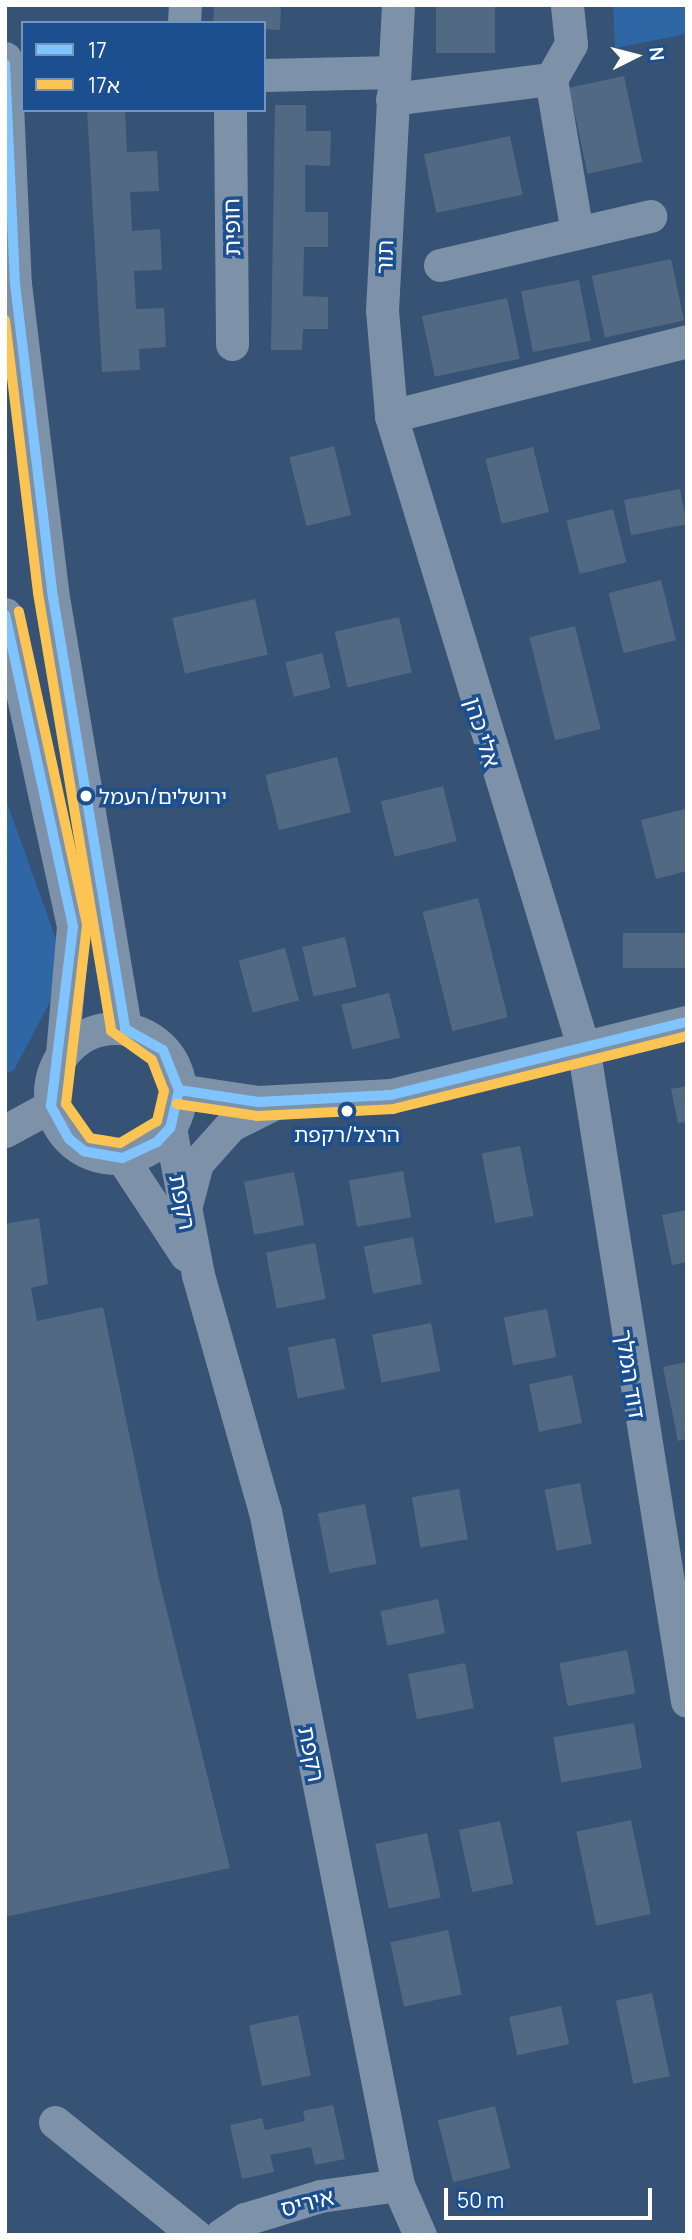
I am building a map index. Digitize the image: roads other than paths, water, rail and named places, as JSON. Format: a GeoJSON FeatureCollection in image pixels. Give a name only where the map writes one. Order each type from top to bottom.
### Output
{"type":"FeatureCollection","features":[{"type":"Feature","properties":{"kind":"street","name":"תור"},"geometry":{"type":"LineString","coordinates":[[391,415],[382,310],[398,5]]}},
{"type":"Feature","properties":{"kind":"street"},"geometry":{"type":"LineString","coordinates":[[566,5],[571,44],[551,79],[577,233]]}},
{"type":"Feature","properties":{"kind":"street"},"geometry":{"type":"LineString","coordinates":[[5,58],[15,284],[52,591],[125,1029]]}},
{"type":"Feature","properties":{"kind":"street"},"geometry":{"type":"LineString","coordinates":[[266,75],[393,85],[551,79]]}},
{"type":"Feature","properties":{"kind":"street","name":"חופית"},"geometry":{"type":"LineString","coordinates":[[230,112],[232,344]]}},
{"type":"Feature","properties":{"kind":"street"},"geometry":{"type":"LineString","coordinates":[[440,265],[650,216]]}},
{"type":"Feature","properties":{"kind":"street"},"geometry":{"type":"LineString","coordinates":[[391,415],[687,341]]}},
{"type":"Feature","properties":{"kind":"street","name":"אלי כהן"},"geometry":{"type":"LineString","coordinates":[[391,415],[583,1046]]}},
{"type":"Feature","properties":{"kind":"street"},"geometry":{"type":"LineString","coordinates":[[5,614],[73,926],[62,1054],[54,1070],[51,1105],[69,1139],[94,1154],[122,1158],[141,1153],[170,1128],[179,1090],[163,1050],[125,1029],[90,1033],[62,1054]]}},
{"type":"Feature","properties":{"kind":"street"},"geometry":{"type":"LineString","coordinates":[[179,1090],[279,1101],[391,1095],[687,1022]]}},
{"type":"Feature","properties":{"kind":"street","name":"דוד המלך"},"geometry":{"type":"LineString","coordinates":[[583,1046],[687,1701]]}},
{"type":"Feature","properties":{"kind":"street"},"geometry":{"type":"LineString","coordinates":[[184,1214],[197,1163],[231,1125],[279,1101]]}},
{"type":"Feature","properties":{"kind":"street"},"geometry":{"type":"LineString","coordinates":[[5,1131],[51,1105]]}},
{"type":"Feature","properties":{"kind":"street","name":"רקפת"},"geometry":{"type":"LineString","coordinates":[[170,1128],[184,1214],[198,1275],[265,1511],[398,2185],[419,2235]]}},
{"type":"Feature","properties":{"kind":"street","name":"רקפת"},"geometry":{"type":"LineString","coordinates":[[122,1158],[198,1275]]}},
{"type":"Feature","properties":{"kind":"street"},"geometry":{"type":"LineString","coordinates":[[55,2122],[195,2235]]}},
{"type":"Feature","properties":{"kind":"street","name":"איריס"},"geometry":{"type":"LineString","coordinates":[[221,2235],[245,2220],[320,2196],[398,2185]]}},
{"type":"Feature","properties":{"kind":"place","name":"ירושלים/העמל"},"geometry":{"type":"Point","coordinates":[86,796]}},
{"type":"Feature","properties":{"kind":"place","name":"הרצל/רקפת"},"geometry":{"type":"Point","coordinates":[347,1111]}}]}
